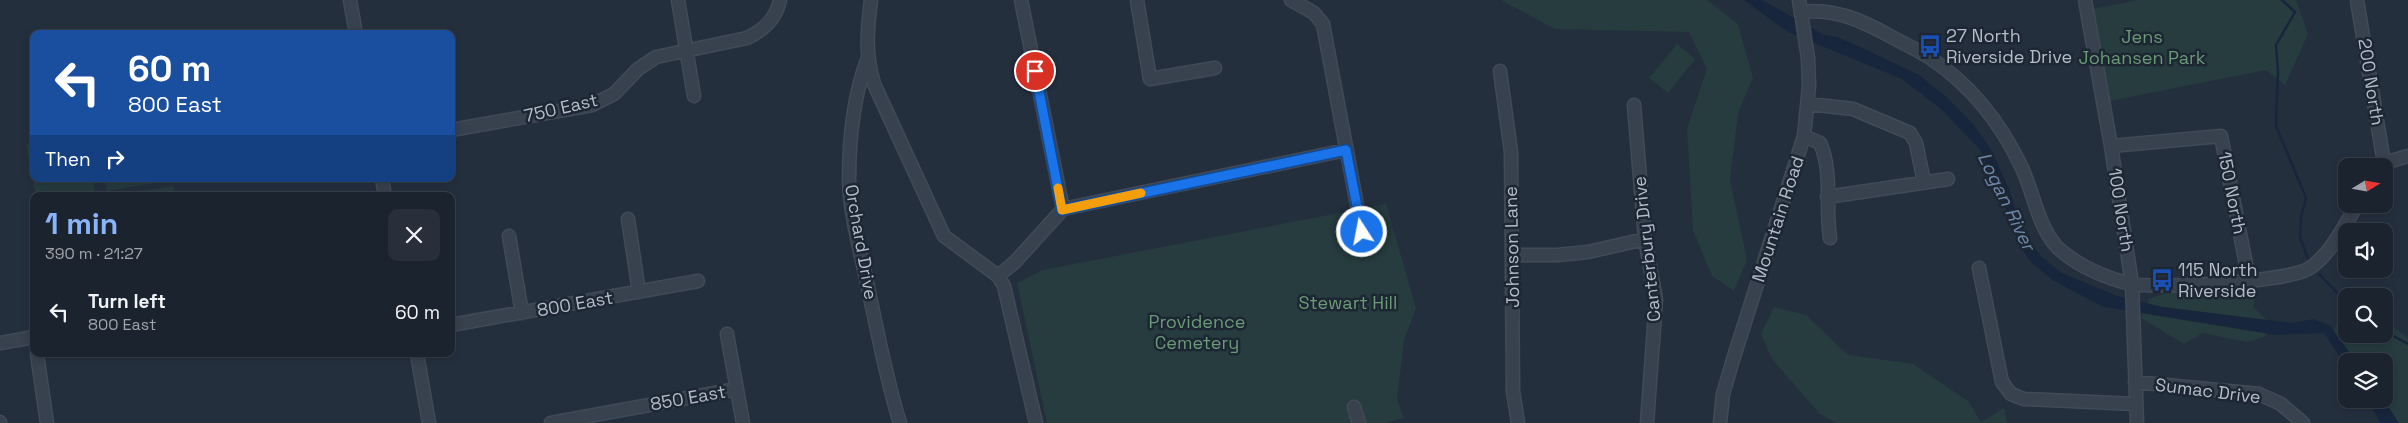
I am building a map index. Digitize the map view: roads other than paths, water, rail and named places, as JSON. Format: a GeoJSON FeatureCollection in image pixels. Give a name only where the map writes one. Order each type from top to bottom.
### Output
{"type":"FeatureCollection","features":[{"type":"Feature","properties":{"kind":"street"},"geometry":{"type":"LineString","coordinates":[[350,0],[355,30]]}},
{"type":"Feature","properties":{"kind":"street"},"geometry":{"type":"LineString","coordinates":[[678,0],[694,96]]}},
{"type":"Feature","properties":{"kind":"street","name":"750 East"},"geometry":{"type":"LineString","coordinates":[[455,129],[592,105],[614,94],[638,69],[656,57],[686,49],[747,38],[760,32],[771,21],[780,0]]}},
{"type":"Feature","properties":{"kind":"street"},"geometry":{"type":"LineString","coordinates":[[871,0],[867,31],[867,60],[874,84],[944,236],[998,276],[1004,286],[1036,423]]}},
{"type":"Feature","properties":{"kind":"street"},"geometry":{"type":"LineString","coordinates":[[1021,0],[1062,210]]}},
{"type":"Feature","properties":{"kind":"street"},"geometry":{"type":"LineString","coordinates":[[1137,0],[1150,79],[1215,68]]}},
{"type":"Feature","properties":{"kind":"street"},"geometry":{"type":"LineString","coordinates":[[1291,0],[1314,13],[1323,24],[1362,232]]}},
{"type":"Feature","properties":{"kind":"street","name":"100 North"},"geometry":{"type":"LineString","coordinates":[[2085,0],[2111,146],[2132,284],[2137,423]]}},
{"type":"Feature","properties":{"kind":"street","name":"200 North"},"geometry":{"type":"LineString","coordinates":[[2357,0],[2382,158]]}},
{"type":"Feature","properties":{"kind":"street"},"geometry":{"type":"LineString","coordinates":[[1800,6],[1843,14],[1931,58],[1955,76],[1997,124],[2022,167],[2035,204],[2057,248],[2084,266],[2132,284],[2216,284],[2288,275],[2307,270],[2323,256],[2352,213]]}},
{"type":"Feature","properties":{"kind":"street","name":"Mountain Road"},"geometry":{"type":"LineString","coordinates":[[1720,423],[1723,394],[1732,363],[1804,136],[1809,104],[1808,58],[1800,6]]}},
{"type":"Feature","properties":{"kind":"street","name":"Orchard Drive"},"geometry":{"type":"LineString","coordinates":[[867,60],[858,86],[852,131],[849,182],[857,231],[889,386],[900,423]]}},
{"type":"Feature","properties":{"kind":"street","name":"Johnson Lane"},"geometry":{"type":"LineString","coordinates":[[1500,71],[1511,152],[1514,255],[1513,391],[1518,423]]}},
{"type":"Feature","properties":{"kind":"street"},"geometry":{"type":"LineString","coordinates":[[1809,104],[1853,109],[1910,133],[1916,143],[1924,182]]}},
{"type":"Feature","properties":{"kind":"street","name":"Canterbury Drive"},"geometry":{"type":"LineString","coordinates":[[1634,105],[1645,239],[1656,300],[1656,329],[1648,423]]}},
{"type":"Feature","properties":{"kind":"street"},"geometry":{"type":"LineString","coordinates":[[1804,136],[1820,143],[1826,156],[1827,218],[1830,238]]}},
{"type":"Feature","properties":{"kind":"street","name":"150 North"},"geometry":{"type":"LineString","coordinates":[[2111,146],[2221,136],[2250,280]]}},
{"type":"Feature","properties":{"kind":"street"},"geometry":{"type":"LineString","coordinates":[[998,276],[1015,262],[1062,210],[1346,150]]}},
{"type":"Feature","properties":{"kind":"street"},"geometry":{"type":"LineString","coordinates":[[2393,161],[2408,156]]}},
{"type":"Feature","properties":{"kind":"street"},"geometry":{"type":"LineString","coordinates":[[1827,198],[1843,197],[1948,178]]}},
{"type":"Feature","properties":{"kind":"street"},"geometry":{"type":"LineString","coordinates":[[628,218],[639,292]]}},
{"type":"Feature","properties":{"kind":"street"},"geometry":{"type":"LineString","coordinates":[[509,236],[522,313]]}},
{"type":"Feature","properties":{"kind":"street"},"geometry":{"type":"LineString","coordinates":[[1514,255],[1565,254],[1645,239]]}},
{"type":"Feature","properties":{"kind":"street"},"geometry":{"type":"LineString","coordinates":[[1979,268],[2002,382],[2012,394],[2024,399],[2135,404]]}},
{"type":"Feature","properties":{"kind":"street","name":"800 East"},"geometry":{"type":"LineString","coordinates":[[455,324],[698,281]]}},
{"type":"Feature","properties":{"kind":"street"},"geometry":{"type":"LineString","coordinates":[[727,334],[743,423]]}},
{"type":"Feature","properties":{"kind":"street"},"geometry":{"type":"LineString","coordinates":[[0,343],[30,338]]}},
{"type":"Feature","properties":{"kind":"street"},"geometry":{"type":"LineString","coordinates":[[37,357],[47,423]]}},
{"type":"Feature","properties":{"kind":"street"},"geometry":{"type":"LineString","coordinates":[[418,357],[429,423]]}},
{"type":"Feature","properties":{"kind":"street","name":"Sumac Drive"},"geometry":{"type":"LineString","coordinates":[[2135,382],[2259,394],[2281,404],[2303,423]]}},
{"type":"Feature","properties":{"kind":"street","name":"850 East"},"geometry":{"type":"LineString","coordinates":[[551,423],[737,389]]}},
{"type":"Feature","properties":{"kind":"street"},"geometry":{"type":"LineString","coordinates":[[1354,407],[1359,423]]}},
{"type":"Feature","properties":{"kind":"water","name":"Logan River"},"geometry":{"type":"Polygon","coordinates":[[[1744,0],[1762,0],[1824,35],[1837,37],[1919,75],[1943,94],[1973,124],[1992,151],[2029,242],[2042,257],[2062,273],[2117,296],[2163,307],[2292,323],[2314,319],[2330,326],[2338,337],[2338,343],[2343,343],[2350,353],[2338,353],[2338,355],[2324,333],[2276,335],[2104,307],[2054,281],[2030,261],[2019,244],[1997,186],[1979,148],[1941,109],[1902,79],[1788,32],[1744,0]]]}},
{"type":"Feature","properties":{"kind":"water"},"geometry":{"type":"Polygon","coordinates":[[[2372,408],[2389,408],[2399,423],[2381,423],[2372,408]]]}},
{"type":"Feature","properties":{"kind":"waterway"},"geometry":{"type":"LineString","coordinates":[[2282,0],[2295,12],[2276,45],[2278,71],[2276,126],[2306,198],[2301,217],[2300,237],[2309,262]]}},
{"type":"Feature","properties":{"kind":"waterway"},"geometry":{"type":"LineString","coordinates":[[2319,274],[2338,294]]}},
{"type":"Feature","properties":{"kind":"waterway"},"geometry":{"type":"LineString","coordinates":[[2393,336],[2408,344]]}},
{"type":"Feature","properties":{"kind":"place","name":"27 North Riverside Drive"},"geometry":{"type":"Point","coordinates":[1930,46]}},
{"type":"Feature","properties":{"kind":"place","name":"115 North Riverside"},"geometry":{"type":"Point","coordinates":[2162,280]}},
{"type":"Feature","properties":{"kind":"park label","name":"Jens Johansen Park"},"geometry":{"type":"Point","coordinates":[2142,47]}},
{"type":"Feature","properties":{"kind":"park label","name":"Stewart Hill"},"geometry":{"type":"Point","coordinates":[1348,303]}},
{"type":"Feature","properties":{"kind":"park label","name":"Providence Cemetery"},"geometry":{"type":"Point","coordinates":[1197,332]}}]}
